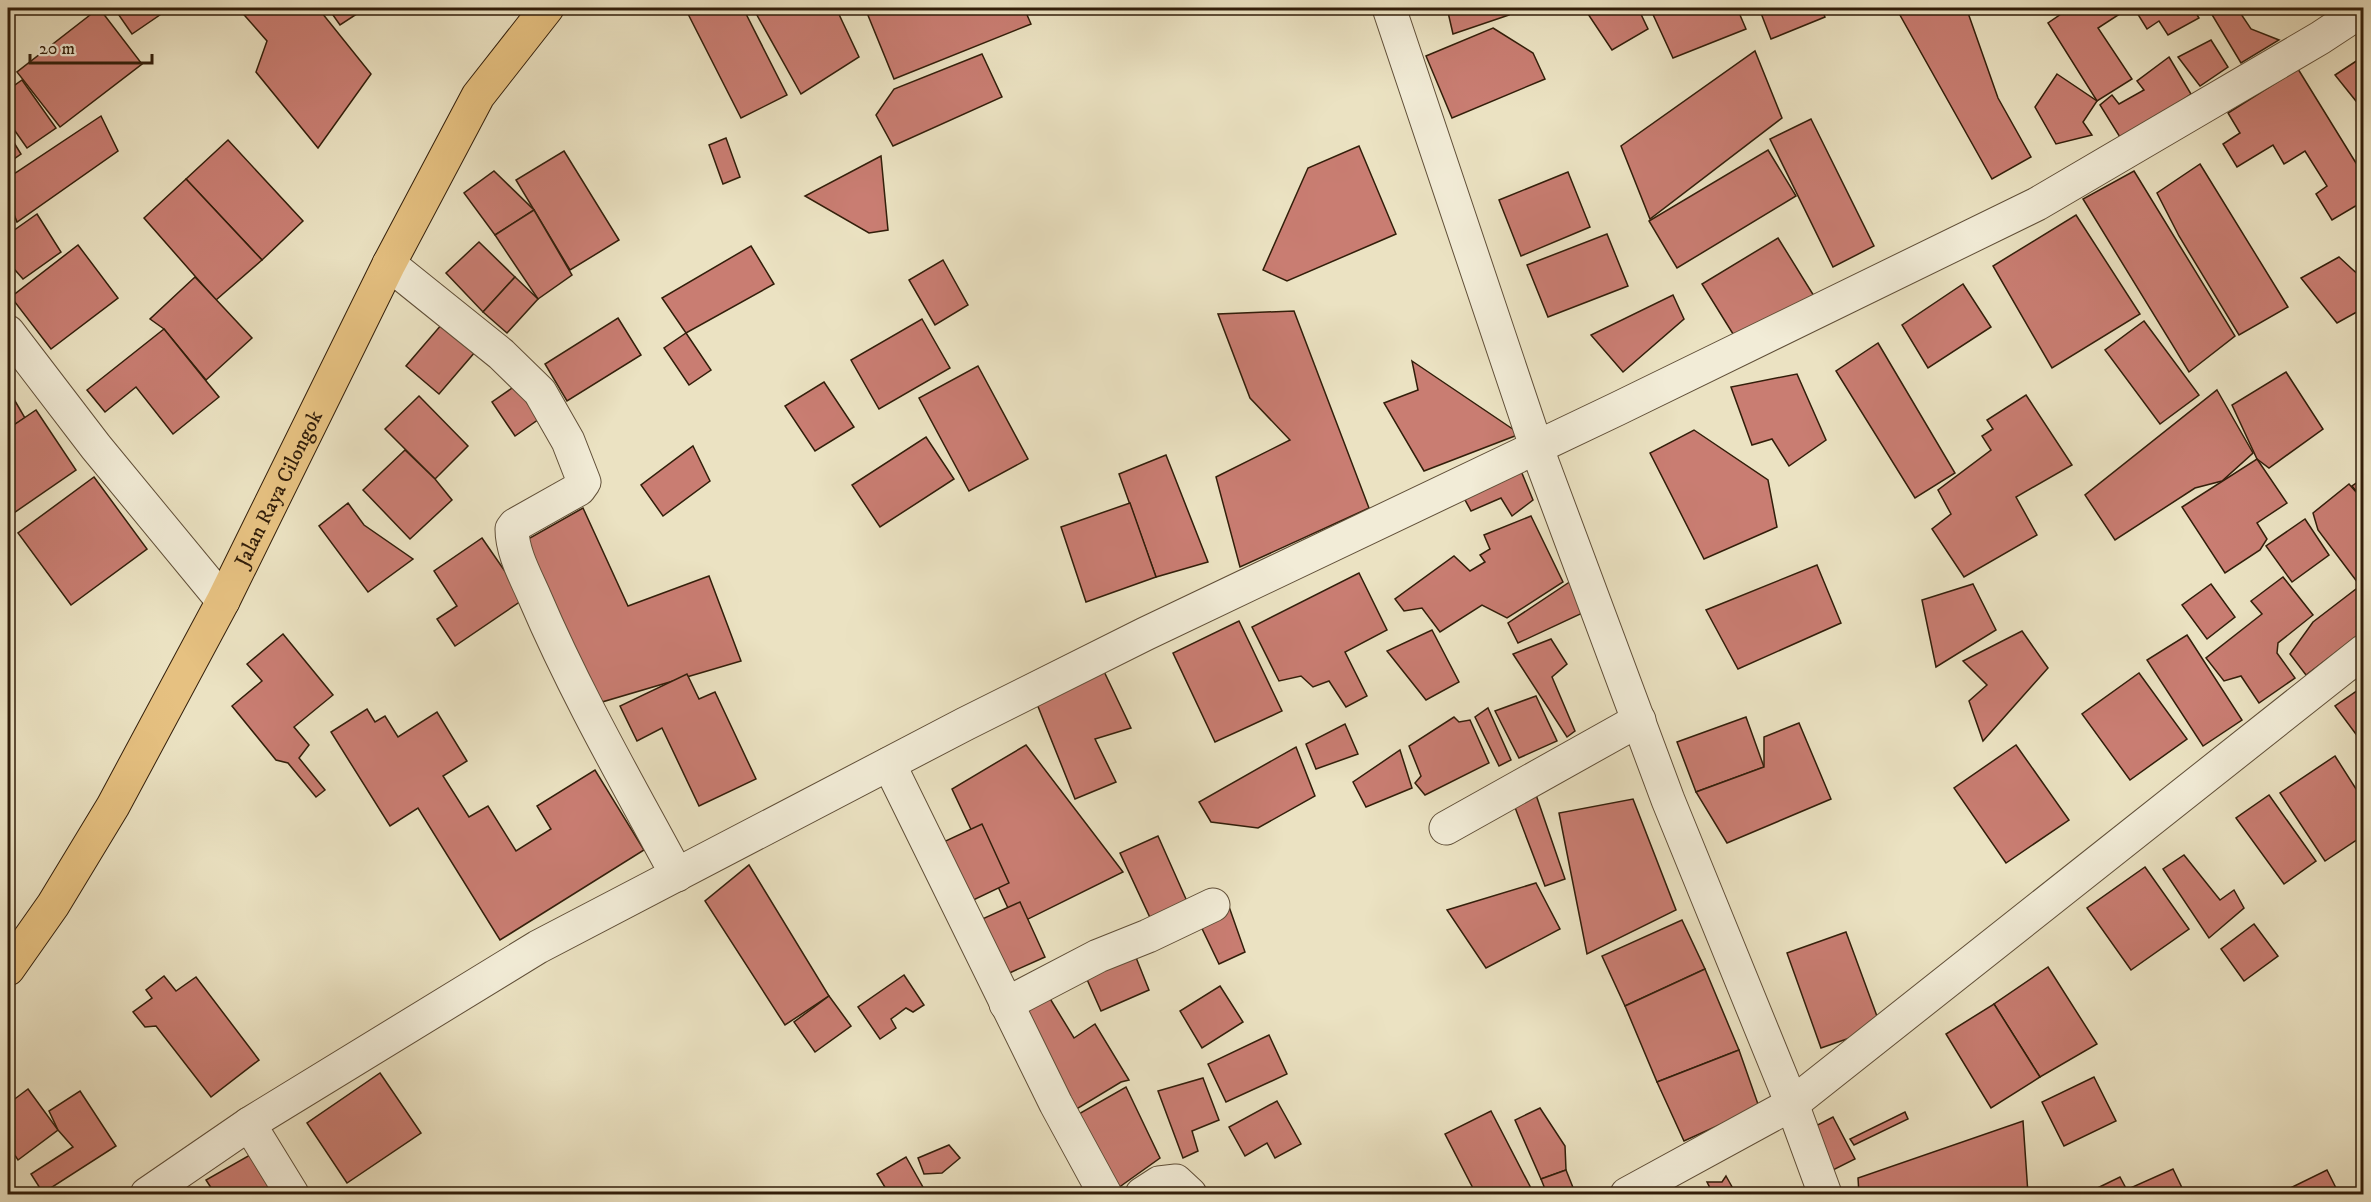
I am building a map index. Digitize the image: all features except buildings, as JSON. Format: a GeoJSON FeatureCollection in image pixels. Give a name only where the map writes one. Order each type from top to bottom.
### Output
{"type":"FeatureCollection","features":[{"type":"Feature","properties":{"kind":"highway","name":"Jalan Raya Cilongok"},"geometry":{"type":"LineString","coordinates":[[8,969],[53,905],[113,806],[223,601],[389,264],[478,96],[547,8]]}},
{"type":"Feature","properties":{"kind":"street"},"geometry":{"type":"LineString","coordinates":[[1389,8],[1536,446],[1677,822],[1792,1104],[1825,1194]]}},
{"type":"Feature","properties":{"kind":"street"},"geometry":{"type":"LineString","coordinates":[[147,1194],[249,1124],[538,947],[889,764],[1166,624],[2037,204],[2320,38],[2364,9]]}},
{"type":"Feature","properties":{"kind":"street"},"geometry":{"type":"LineString","coordinates":[[389,264],[525,375],[540,392],[568,441],[584,482],[579,489],[516,525],[512,529],[512,536],[517,555],[538,605],[578,690],[677,875]]}},
{"type":"Feature","properties":{"kind":"street"},"geometry":{"type":"LineString","coordinates":[[8,332],[96,447],[223,601]]}},
{"type":"Feature","properties":{"kind":"street"},"geometry":{"type":"LineString","coordinates":[[1627,1194],[1792,1104],[2364,651]]}},
{"type":"Feature","properties":{"kind":"street"},"geometry":{"type":"LineString","coordinates":[[1446,828],[1639,720]]}},
{"type":"Feature","properties":{"kind":"street"},"geometry":{"type":"LineString","coordinates":[[889,764],[1056,1104],[1105,1194]]}},
{"type":"Feature","properties":{"kind":"street"},"geometry":{"type":"LineString","coordinates":[[1006,1004],[1098,956],[1156,933],[1213,904]]}},
{"type":"Feature","properties":{"kind":"street"},"geometry":{"type":"LineString","coordinates":[[249,1124],[292,1194]]}},
{"type":"Feature","properties":{"kind":"street"},"geometry":{"type":"LineString","coordinates":[[1142,1194],[1159,1183],[1176,1180],[1190,1194]]}}]}
